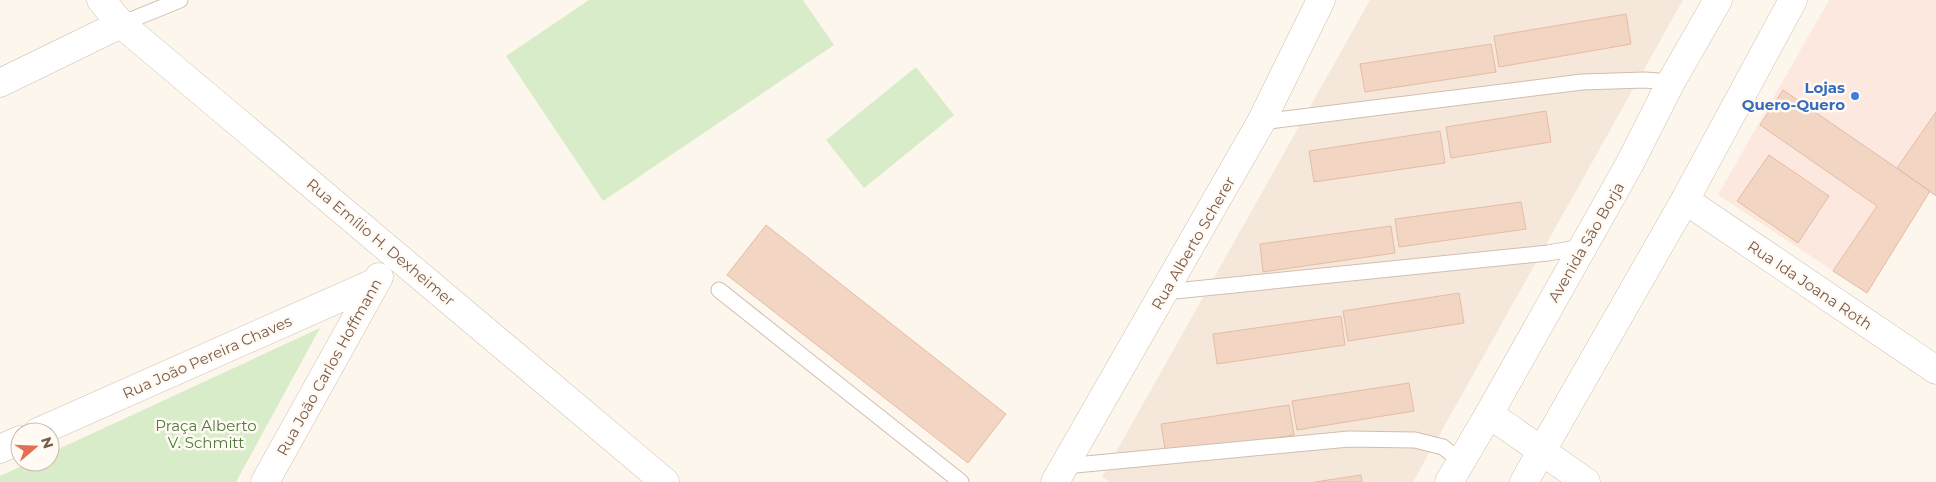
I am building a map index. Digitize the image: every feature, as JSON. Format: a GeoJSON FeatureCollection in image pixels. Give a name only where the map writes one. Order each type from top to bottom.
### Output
{"type":"FeatureCollection","features":[{"type":"Feature","properties":{"kind":"street","name":"Rua Emílio H. Dexheimer"},"geometry":{"type":"LineString","coordinates":[[101,0],[121,24],[395,253],[659,480]]}},
{"type":"Feature","properties":{"kind":"street","name":"Rua Alberto Scherer"},"geometry":{"type":"LineString","coordinates":[[1060,474],[1261,122],[1321,0]]}},
{"type":"Feature","properties":{"kind":"street","name":"Avenida São Borja"},"geometry":{"type":"LineString","coordinates":[[1454,472],[1489,414],[1630,165],[1672,82],[1718,0]]}},
{"type":"Feature","properties":{"kind":"street"},"geometry":{"type":"LineString","coordinates":[[1524,482],[1684,200],[1793,0]]}},
{"type":"Feature","properties":{"kind":"street"},"geometry":{"type":"LineString","coordinates":[[0,84],[121,24]]}},
{"type":"Feature","properties":{"kind":"street","name":"Rua Ida Joana Roth"},"geometry":{"type":"LineString","coordinates":[[1684,200],[1936,370]]}},
{"type":"Feature","properties":{"kind":"street","name":"Rua João Carlos Hoffmann"},"geometry":{"type":"LineString","coordinates":[[265,482],[376,282],[395,253]]}},
{"type":"Feature","properties":{"kind":"street","name":"Rua João Pereira Chaves"},"geometry":{"type":"LineString","coordinates":[[60,422],[376,282]]}},
{"type":"Feature","properties":{"kind":"street"},"geometry":{"type":"LineString","coordinates":[[1489,414],[1586,482]]}},
{"type":"Feature","properties":{"kind":"lane"},"geometry":{"type":"LineString","coordinates":[[121,24],[180,0]]}},
{"type":"Feature","properties":{"kind":"lane"},"geometry":{"type":"LineString","coordinates":[[1261,122],[1582,82],[1645,80],[1672,82]]}},
{"type":"Feature","properties":{"kind":"lane"},"geometry":{"type":"LineString","coordinates":[[1165,292],[1548,253],[1582,247]]}},
{"type":"Feature","properties":{"kind":"lane"},"geometry":{"type":"LineString","coordinates":[[719,290],[961,482]]}},
{"type":"Feature","properties":{"kind":"lane"},"geometry":{"type":"LineString","coordinates":[[1060,474],[1349,439],[1415,440],[1443,447],[1454,472]]}},
{"type":"Feature","properties":{"kind":"shaded area"},"geometry":{"type":"Polygon","coordinates":[[[1370,0],[1683,0],[1413,482],[1110,482],[1102,477],[1370,0]]]}},
{"type":"Feature","properties":{"kind":"shaded area","name":"Lojas Quero-Quero"},"geometry":{"type":"Polygon","coordinates":[[[1829,0],[1936,0],[1936,196],[1930,192],[1867,293],[1718,195],[1829,0]]]}},
{"type":"Feature","properties":{"kind":"green space"},"geometry":{"type":"Polygon","coordinates":[[[589,0],[803,0],[834,45],[603,201],[506,56],[589,0]]]}},
{"type":"Feature","properties":{"kind":"green space"},"geometry":{"type":"Polygon","coordinates":[[[916,67],[954,115],[864,188],[826,140],[916,67]]]}},
{"type":"Feature","properties":{"kind":"green space","name":"Praça Alberto V. Schmitt"},"geometry":{"type":"Polygon","coordinates":[[[320,328],[236,482],[0,482],[0,476],[10,471],[60,472],[60,448],[320,328]]]}},
{"type":"Feature","properties":{"kind":"building"},"geometry":{"type":"Polygon","coordinates":[[[1626,14],[1631,44],[1499,67],[1494,36],[1626,14]]]}},
{"type":"Feature","properties":{"kind":"building"},"geometry":{"type":"Polygon","coordinates":[[[1491,44],[1496,72],[1365,92],[1360,64],[1491,44]]]}},
{"type":"Feature","properties":{"kind":"building"},"geometry":{"type":"Polygon","coordinates":[[[1783,90],[1930,191],[1867,293],[1833,271],[1877,206],[1760,125],[1783,90]]]}},
{"type":"Feature","properties":{"kind":"building"},"geometry":{"type":"Polygon","coordinates":[[[1546,111],[1551,142],[1451,158],[1446,127],[1546,111]]]}},
{"type":"Feature","properties":{"kind":"building"},"geometry":{"type":"Polygon","coordinates":[[[1936,112],[1936,196],[1897,168],[1936,112]]]}},
{"type":"Feature","properties":{"kind":"building"},"geometry":{"type":"Polygon","coordinates":[[[1440,131],[1445,163],[1314,182],[1309,151],[1440,131]]]}},
{"type":"Feature","properties":{"kind":"building"},"geometry":{"type":"Polygon","coordinates":[[[1769,155],[1829,196],[1798,243],[1737,201],[1769,155]]]}},
{"type":"Feature","properties":{"kind":"building"},"geometry":{"type":"Polygon","coordinates":[[[1521,202],[1526,229],[1399,247],[1395,219],[1521,202]]]}},
{"type":"Feature","properties":{"kind":"building"},"geometry":{"type":"Polygon","coordinates":[[[766,225],[1006,414],[968,463],[727,275],[766,225]]]}},
{"type":"Feature","properties":{"kind":"building"},"geometry":{"type":"Polygon","coordinates":[[[1391,226],[1395,253],[1263,272],[1260,244],[1391,226]]]}},
{"type":"Feature","properties":{"kind":"building"},"geometry":{"type":"Polygon","coordinates":[[[1459,293],[1464,323],[1348,341],[1343,311],[1459,293]]]}},
{"type":"Feature","properties":{"kind":"building"},"geometry":{"type":"Polygon","coordinates":[[[1341,316],[1345,345],[1217,364],[1213,334],[1341,316]]]}},
{"type":"Feature","properties":{"kind":"building"},"geometry":{"type":"Polygon","coordinates":[[[1409,383],[1414,411],[1297,430],[1292,401],[1409,383]]]}},
{"type":"Feature","properties":{"kind":"building"},"geometry":{"type":"Polygon","coordinates":[[[1289,405],[1294,435],[1166,455],[1161,424],[1289,405]]]}},
{"type":"Feature","properties":{"kind":"building"},"geometry":{"type":"Polygon","coordinates":[[[1361,475],[1362,482],[1315,482],[1361,475]]]}},
{"type":"Feature","properties":{"kind":"place","name":"Lojas Quero-Quero"},"geometry":{"type":"Point","coordinates":[1855,96]}}]}
